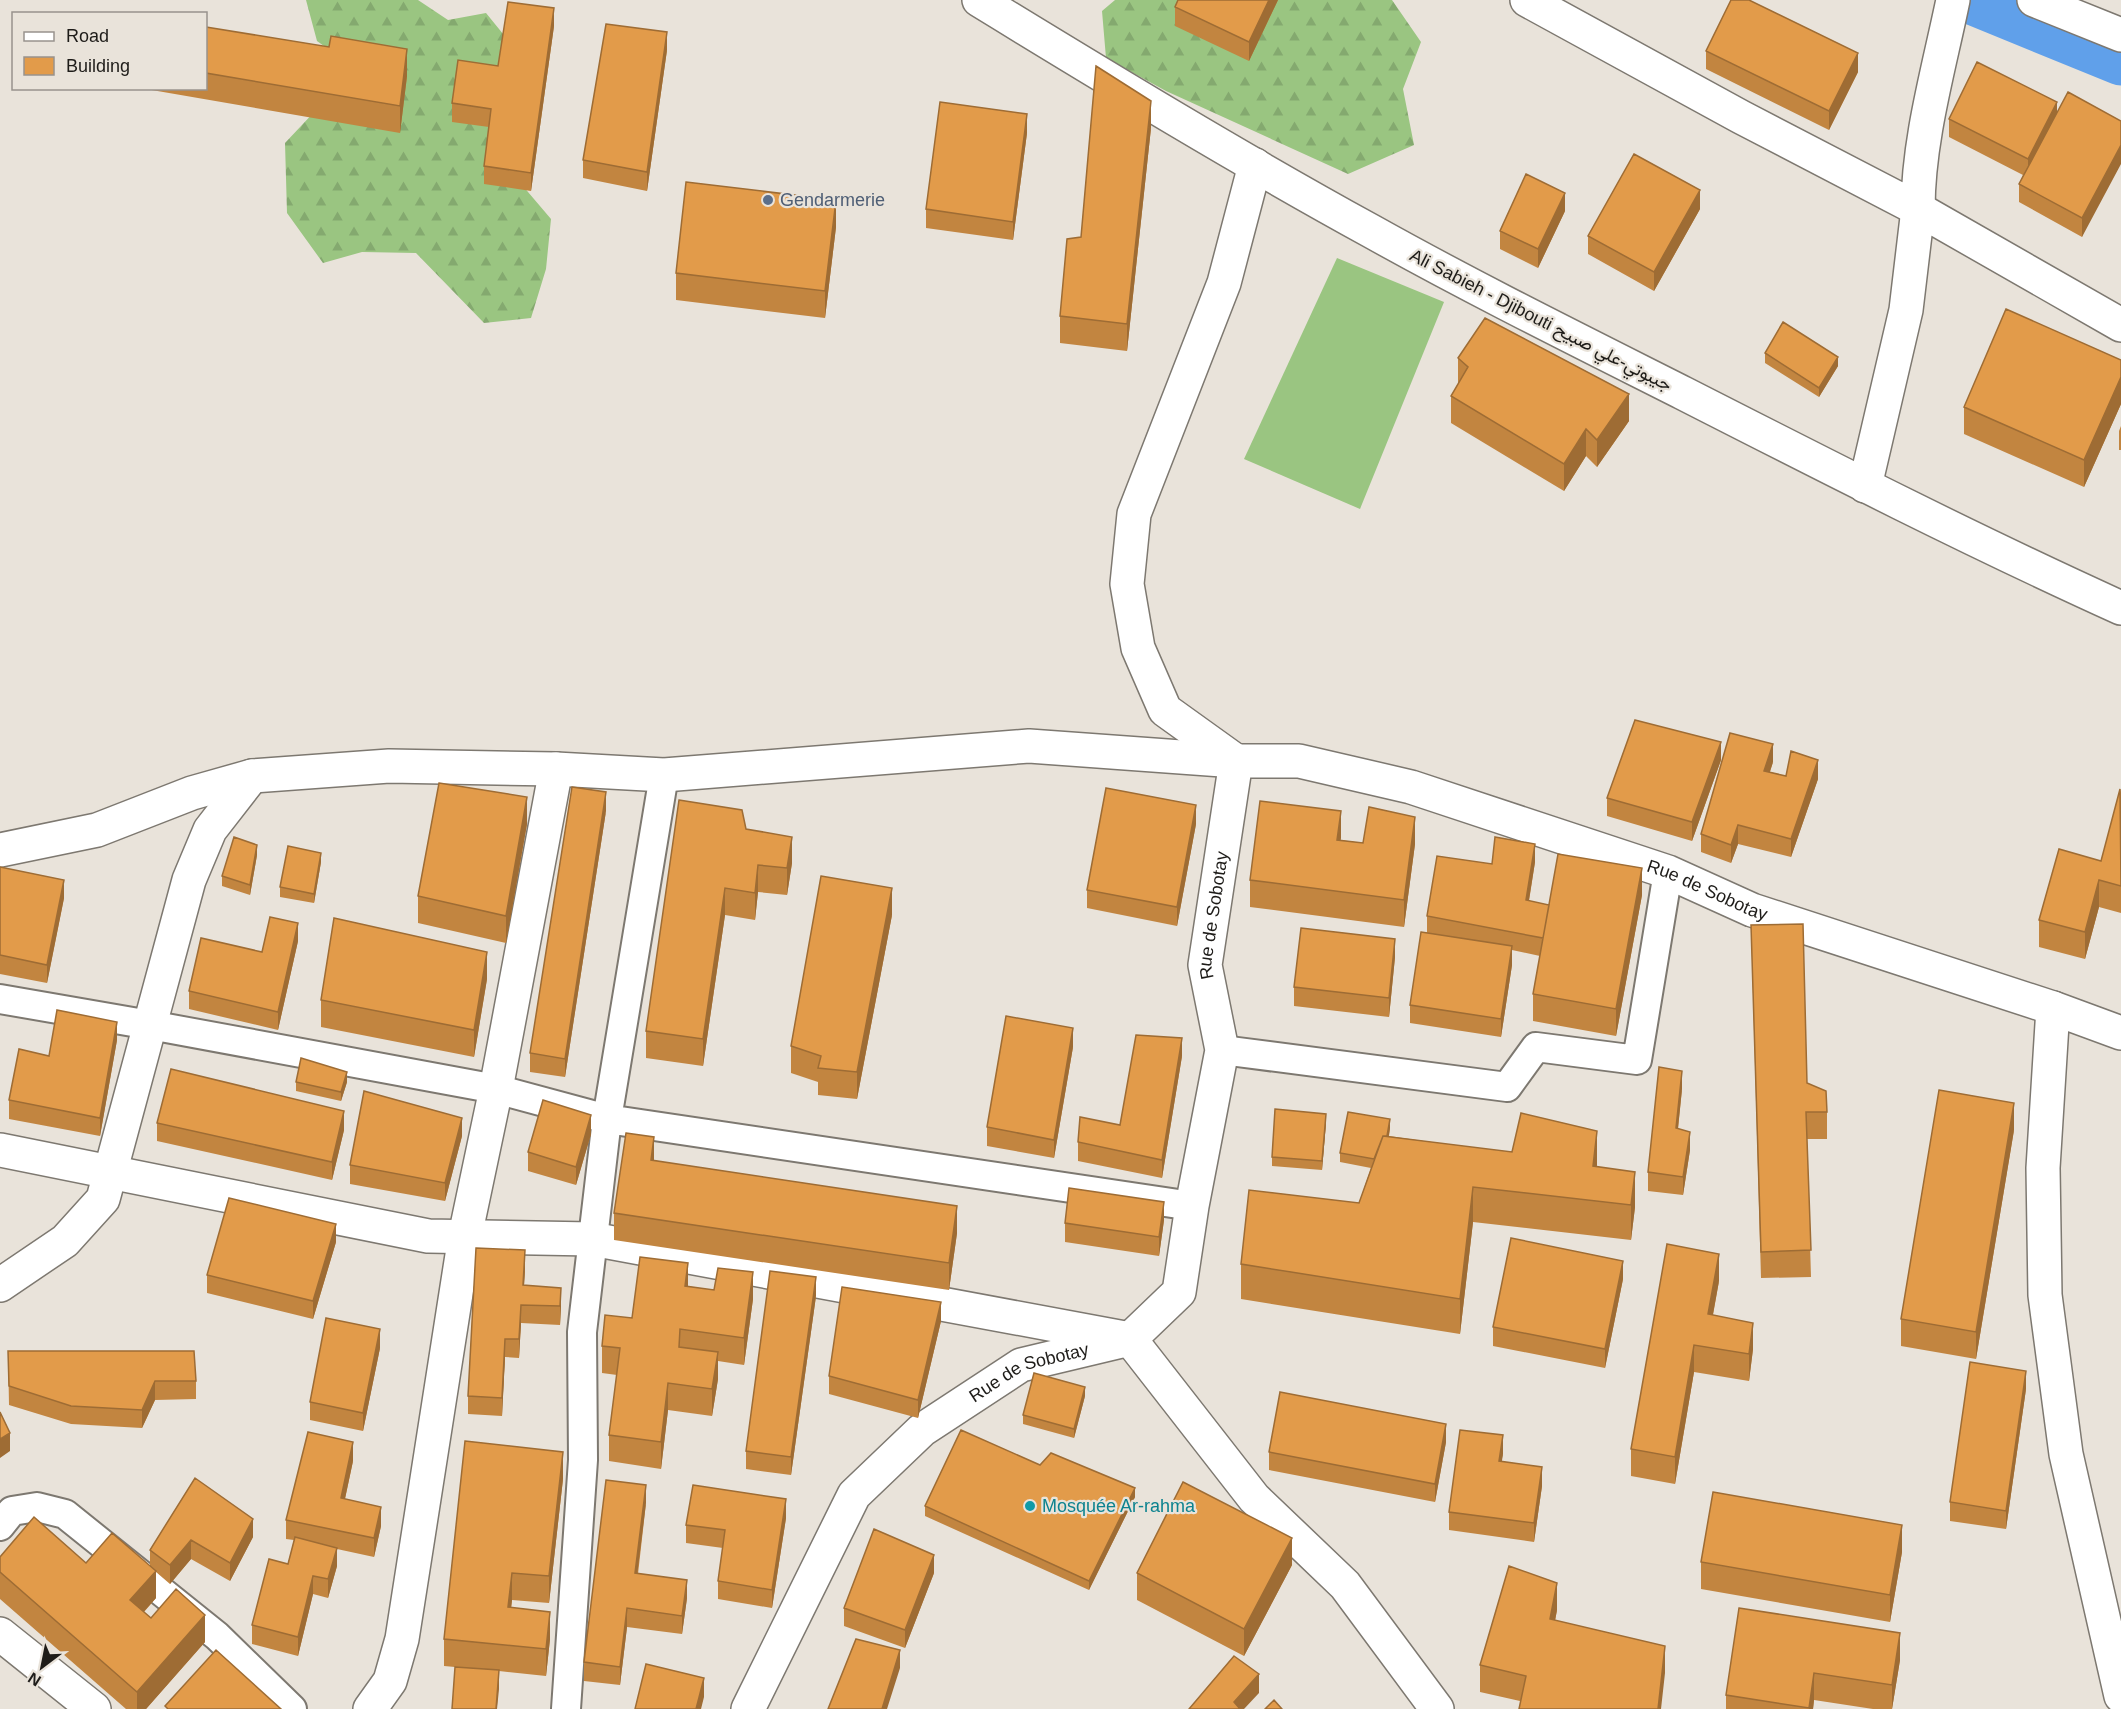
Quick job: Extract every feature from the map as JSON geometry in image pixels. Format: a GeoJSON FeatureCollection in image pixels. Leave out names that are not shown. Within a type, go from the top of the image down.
{"type":"FeatureCollection","features":[{"type":"Feature","properties":{"kind":"street","name":"Ali Sabieh - Djibouti جيبوتي-علي صبيح"},"geometry":{"type":"LineString","coordinates":[[979,0],[1255,165],[1370,231],[1484,292],[1865,486],[2121,608]]}},
{"type":"Feature","properties":{"kind":"street"},"geometry":{"type":"LineString","coordinates":[[1527,0],[1741,117],[1918,209],[2121,325]]}},
{"type":"Feature","properties":{"kind":"street"},"geometry":{"type":"LineString","coordinates":[[1865,486],[1906,310],[1918,209],[1918,181],[1932,98],[1953,0]]}},
{"type":"Feature","properties":{"kind":"street"},"geometry":{"type":"LineString","coordinates":[[2034,0],[2121,35]]}},
{"type":"Feature","properties":{"kind":"street"},"geometry":{"type":"LineString","coordinates":[[1236,761],[1165,710],[1138,648],[1127,584],[1134,514],[1224,283],[1255,165]]}},
{"type":"Feature","properties":{"kind":"street"},"geometry":{"type":"LineString","coordinates":[[0,850],[97,830],[192,793],[252,776],[389,766],[556,769],[664,775],[1029,746],[1236,761]]}},
{"type":"Feature","properties":{"kind":"street","name":"Rue de Sobotay"},"geometry":{"type":"LineString","coordinates":[[748,1709],[854,1495],[922,1430],[1021,1365],[1130,1340],[1179,1292],[1192,1206],[1222,1050],[1205,965],[1236,761],[1299,762],[1411,787],[1668,872],[1752,910],[2053,1008],[2121,1033]]}},
{"type":"Feature","properties":{"kind":"street"},"geometry":{"type":"LineString","coordinates":[[373,1708],[390,1681],[402,1639],[465,1236],[496,1089],[556,769]]}},
{"type":"Feature","properties":{"kind":"street"},"geometry":{"type":"LineString","coordinates":[[0,1285],[65,1241],[103,1200],[189,880],[210,830],[252,776]]}},
{"type":"Feature","properties":{"kind":"street"},"geometry":{"type":"LineString","coordinates":[[2053,1008],[2043,1168],[2045,1295],[2066,1454],[2121,1696]]}},
{"type":"Feature","properties":{"kind":"street"},"geometry":{"type":"LineString","coordinates":[[0,1150],[428,1236],[592,1239],[1130,1340],[1254,1498],[1345,1585],[1437,1709]]}},
{"type":"Feature","properties":{"kind":"street"},"geometry":{"type":"LineString","coordinates":[[0,1634],[94,1709]]}},
{"type":"Feature","properties":{"kind":"lane"},"geometry":{"type":"LineString","coordinates":[[566,1709],[583,1460],[582,1332],[607,1119],[664,775]]}},
{"type":"Feature","properties":{"kind":"lane"},"geometry":{"type":"LineString","coordinates":[[1222,1050],[1507,1087],[1536,1047],[1637,1060],[1668,872]]}},
{"type":"Feature","properties":{"kind":"lane"},"geometry":{"type":"LineString","coordinates":[[0,999],[496,1089],[607,1119],[1192,1206]]}},
{"type":"Feature","properties":{"kind":"lane"},"geometry":{"type":"LineString","coordinates":[[0,1526],[12,1511],[37,1507],[65,1514],[217,1636],[292,1709]]}},
{"type":"Feature","properties":{"kind":"green space"},"geometry":{"type":"Polygon","coordinates":[[[306,0],[418,0],[448,20],[486,13],[512,45],[500,159],[551,219],[546,269],[531,318],[484,323],[416,253],[362,252],[323,263],[287,213],[285,143],[317,109],[390,94],[317,41],[306,0]]]}},
{"type":"Feature","properties":{"kind":"green space"},"geometry":{"type":"Polygon","coordinates":[[[1115,0],[1392,0],[1421,42],[1403,89],[1414,145],[1348,174],[1166,91],[1106,58],[1102,11],[1115,0]]]}},
{"type":"Feature","properties":{"kind":"green space"},"geometry":{"type":"Polygon","coordinates":[[[1337,258],[1444,302],[1360,509],[1244,459],[1337,258]]]}},
{"type":"Feature","properties":{"kind":"building"},"geometry":{"type":"Polygon","coordinates":[[[1178,0],[1269,0],[1249,42],[1175,7],[1178,0]]]}},
{"type":"Feature","properties":{"kind":"building"},"geometry":{"type":"Polygon","coordinates":[[[1731,0],[1749,0],[1858,53],[1829,111],[1706,51],[1731,0]]]}},
{"type":"Feature","properties":{"kind":"building"},"geometry":{"type":"Polygon","coordinates":[[[508,2],[554,8],[531,173],[484,166],[491,109],[452,103],[458,60],[498,66],[508,2]]]}},
{"type":"Feature","properties":{"kind":"building"},"geometry":{"type":"Polygon","coordinates":[[[606,24],[667,32],[647,172],[583,160],[606,24]]]}},
{"type":"Feature","properties":{"kind":"building"},"geometry":{"type":"Polygon","coordinates":[[[207,27],[329,47],[331,36],[407,49],[400,106],[207,73],[207,27]]]}},
{"type":"Feature","properties":{"kind":"building"},"geometry":{"type":"Polygon","coordinates":[[[1977,62],[2057,102],[2028,159],[1949,119],[1977,62]]]}},
{"type":"Feature","properties":{"kind":"building"},"geometry":{"type":"Polygon","coordinates":[[[1096,66],[1151,101],[1127,324],[1060,316],[1067,239],[1081,237],[1096,66]]]}},
{"type":"Feature","properties":{"kind":"building"},"geometry":{"type":"Polygon","coordinates":[[[2068,92],[2121,121],[2121,145],[2082,218],[2019,184],[2068,92]]]}},
{"type":"Feature","properties":{"kind":"building"},"geometry":{"type":"Polygon","coordinates":[[[940,102],[1027,114],[1013,222],[926,209],[940,102]]]}},
{"type":"Feature","properties":{"kind":"building"},"geometry":{"type":"Polygon","coordinates":[[[1634,154],[1700,190],[1654,272],[1588,236],[1634,154]]]}},
{"type":"Feature","properties":{"kind":"building"},"geometry":{"type":"Polygon","coordinates":[[[1526,174],[1565,193],[1538,249],[1500,231],[1526,174]]]}},
{"type":"Feature","properties":{"kind":"building"},"geometry":{"type":"Polygon","coordinates":[[[686,182],[836,200],[825,291],[676,273],[686,182]]]}},
{"type":"Feature","properties":{"kind":"building"},"geometry":{"type":"Polygon","coordinates":[[[2006,309],[2121,360],[2121,377],[2084,460],[1964,407],[2006,309]]]}},
{"type":"Feature","properties":{"kind":"building"},"geometry":{"type":"Polygon","coordinates":[[[1485,318],[1629,394],[1597,440],[1586,429],[1564,464],[1451,396],[1468,367],[1458,358],[1485,318]]]}},
{"type":"Feature","properties":{"kind":"building"},"geometry":{"type":"Polygon","coordinates":[[[1783,322],[1838,357],[1819,388],[1765,353],[1783,322]]]}},
{"type":"Feature","properties":{"kind":"building"},"geometry":{"type":"Polygon","coordinates":[[[1635,720],[1721,742],[1692,822],[1607,798],[1635,720]]]}},
{"type":"Feature","properties":{"kind":"building"},"geometry":{"type":"Polygon","coordinates":[[[1730,733],[1773,744],[1764,771],[1786,776],[1791,751],[1818,760],[1791,839],[1738,825],[1731,845],[1701,834],[1730,733]]]}},
{"type":"Feature","properties":{"kind":"building"},"geometry":{"type":"Polygon","coordinates":[[[439,783],[527,797],[506,916],[418,896],[439,783]]]}},
{"type":"Feature","properties":{"kind":"building"},"geometry":{"type":"Polygon","coordinates":[[[572,787],[606,792],[565,1059],[530,1053],[572,787]]]}},
{"type":"Feature","properties":{"kind":"building"},"geometry":{"type":"Polygon","coordinates":[[[1106,788],[1196,805],[1177,907],[1087,890],[1106,788]]]}},
{"type":"Feature","properties":{"kind":"building"},"geometry":{"type":"Polygon","coordinates":[[[2120,789],[2121,886],[2099,880],[2085,932],[2039,920],[2059,849],[2101,861],[2120,789]]]}},
{"type":"Feature","properties":{"kind":"building"},"geometry":{"type":"Polygon","coordinates":[[[679,800],[742,810],[746,829],[792,837],[787,868],[758,865],[755,893],[725,888],[703,1039],[646,1031],[679,800]]]}},
{"type":"Feature","properties":{"kind":"building"},"geometry":{"type":"Polygon","coordinates":[[[1260,801],[1341,811],[1337,840],[1363,843],[1369,807],[1415,817],[1404,900],[1250,880],[1260,801]]]}},
{"type":"Feature","properties":{"kind":"building"},"geometry":{"type":"Polygon","coordinates":[[[234,837],[257,845],[250,885],[222,876],[234,837]]]}},
{"type":"Feature","properties":{"kind":"building"},"geometry":{"type":"Polygon","coordinates":[[[1495,837],[1535,844],[1526,900],[1549,905],[1543,938],[1427,916],[1437,856],[1492,864],[1495,837]]]}},
{"type":"Feature","properties":{"kind":"building"},"geometry":{"type":"Polygon","coordinates":[[[288,846],[321,853],[314,894],[280,887],[288,846]]]}},
{"type":"Feature","properties":{"kind":"building"},"geometry":{"type":"Polygon","coordinates":[[[1558,854],[1642,868],[1616,1009],[1533,994],[1558,854]]]}},
{"type":"Feature","properties":{"kind":"building"},"geometry":{"type":"Polygon","coordinates":[[[0,867],[64,880],[47,965],[0,955],[0,867]]]}},
{"type":"Feature","properties":{"kind":"building"},"geometry":{"type":"Polygon","coordinates":[[[821,876],[892,888],[857,1072],[818,1068],[821,1056],[791,1046],[821,876]]]}},
{"type":"Feature","properties":{"kind":"building"},"geometry":{"type":"Polygon","coordinates":[[[270,917],[298,923],[278,1012],[189,991],[201,938],[262,952],[270,917]]]}},
{"type":"Feature","properties":{"kind":"building"},"geometry":{"type":"Polygon","coordinates":[[[334,918],[487,952],[474,1030],[321,1000],[334,918]]]}},
{"type":"Feature","properties":{"kind":"building"},"geometry":{"type":"Polygon","coordinates":[[[1803,924],[1807,1083],[1826,1091],[1827,1112],[1806,1112],[1811,1250],[1761,1252],[1751,925],[1803,924]]]}},
{"type":"Feature","properties":{"kind":"building"},"geometry":{"type":"Polygon","coordinates":[[[1301,928],[1395,939],[1389,998],[1294,987],[1301,928]]]}},
{"type":"Feature","properties":{"kind":"building"},"geometry":{"type":"Polygon","coordinates":[[[1421,932],[1512,946],[1501,1019],[1410,1005],[1421,932]]]}},
{"type":"Feature","properties":{"kind":"building"},"geometry":{"type":"Polygon","coordinates":[[[57,1010],[117,1022],[100,1118],[9,1100],[19,1049],[49,1056],[57,1010]]]}},
{"type":"Feature","properties":{"kind":"building"},"geometry":{"type":"Polygon","coordinates":[[[1006,1016],[1073,1028],[1054,1140],[987,1127],[1006,1016]]]}},
{"type":"Feature","properties":{"kind":"building"},"geometry":{"type":"Polygon","coordinates":[[[1136,1035],[1182,1038],[1162,1160],[1078,1142],[1080,1117],[1120,1125],[1136,1035]]]}},
{"type":"Feature","properties":{"kind":"building"},"geometry":{"type":"Polygon","coordinates":[[[301,1058],[347,1072],[341,1092],[296,1082],[301,1058]]]}},
{"type":"Feature","properties":{"kind":"building"},"geometry":{"type":"Polygon","coordinates":[[[1659,1067],[1682,1071],[1676,1128],[1690,1132],[1683,1177],[1648,1172],[1659,1067]]]}},
{"type":"Feature","properties":{"kind":"building"},"geometry":{"type":"Polygon","coordinates":[[[171,1069],[344,1111],[332,1162],[157,1123],[171,1069]]]}},
{"type":"Feature","properties":{"kind":"building"},"geometry":{"type":"Polygon","coordinates":[[[1939,1090],[2014,1103],[1976,1332],[1901,1319],[1939,1090]]]}},
{"type":"Feature","properties":{"kind":"building"},"geometry":{"type":"Polygon","coordinates":[[[364,1091],[462,1118],[445,1183],[350,1165],[364,1091]]]}},
{"type":"Feature","properties":{"kind":"building"},"geometry":{"type":"Polygon","coordinates":[[[543,1100],[591,1115],[576,1167],[528,1152],[543,1100]]]}},
{"type":"Feature","properties":{"kind":"building"},"geometry":{"type":"Polygon","coordinates":[[[1275,1109],[1326,1114],[1322,1161],[1272,1157],[1275,1109]]]}},
{"type":"Feature","properties":{"kind":"building"},"geometry":{"type":"Polygon","coordinates":[[[1348,1112],[1390,1119],[1387,1136],[1383,1136],[1374,1159],[1340,1153],[1348,1112]]]}},
{"type":"Feature","properties":{"kind":"building"},"geometry":{"type":"Polygon","coordinates":[[[1521,1113],[1597,1131],[1593,1166],[1635,1172],[1631,1205],[1473,1187],[1460,1299],[1241,1264],[1249,1190],[1359,1203],[1383,1136],[1512,1152],[1521,1113]]]}},
{"type":"Feature","properties":{"kind":"building"},"geometry":{"type":"Polygon","coordinates":[[[626,1133],[654,1137],[651,1160],[957,1206],[949,1263],[614,1213],[626,1133]]]}},
{"type":"Feature","properties":{"kind":"building"},"geometry":{"type":"Polygon","coordinates":[[[1069,1188],[1164,1202],[1159,1237],[1065,1223],[1069,1188]]]}},
{"type":"Feature","properties":{"kind":"building"},"geometry":{"type":"Polygon","coordinates":[[[229,1198],[336,1224],[313,1301],[207,1275],[229,1198]]]}},
{"type":"Feature","properties":{"kind":"building"},"geometry":{"type":"Polygon","coordinates":[[[1511,1238],[1623,1261],[1605,1349],[1493,1327],[1511,1238]]]}},
{"type":"Feature","properties":{"kind":"building"},"geometry":{"type":"Polygon","coordinates":[[[1667,1244],[1719,1254],[1708,1314],[1753,1323],[1749,1354],[1694,1345],[1675,1457],[1631,1449],[1667,1244]]]}},
{"type":"Feature","properties":{"kind":"building"},"geometry":{"type":"Polygon","coordinates":[[[476,1248],[525,1250],[523,1285],[561,1288],[560,1306],[521,1305],[519,1339],[505,1339],[502,1398],[468,1396],[476,1248]]]}},
{"type":"Feature","properties":{"kind":"building"},"geometry":{"type":"Polygon","coordinates":[[[640,1257],[688,1263],[685,1286],[714,1290],[718,1268],[753,1272],[744,1338],[680,1329],[679,1347],[718,1352],[712,1389],[668,1383],[661,1442],[609,1435],[620,1348],[602,1346],[605,1315],[632,1318],[640,1257]]]}},
{"type":"Feature","properties":{"kind":"building"},"geometry":{"type":"Polygon","coordinates":[[[770,1271],[816,1277],[791,1457],[746,1451],[770,1271]]]}},
{"type":"Feature","properties":{"kind":"building"},"geometry":{"type":"Polygon","coordinates":[[[842,1287],[941,1302],[918,1400],[829,1376],[842,1287]]]}},
{"type":"Feature","properties":{"kind":"building"},"geometry":{"type":"Polygon","coordinates":[[[326,1318],[380,1329],[363,1413],[310,1402],[326,1318]]]}},
{"type":"Feature","properties":{"kind":"building"},"geometry":{"type":"Polygon","coordinates":[[[8,1351],[194,1351],[196,1381],[155,1381],[142,1410],[71,1406],[9,1386],[8,1351]]]}},
{"type":"Feature","properties":{"kind":"building"},"geometry":{"type":"Polygon","coordinates":[[[1970,1362],[2026,1371],[2006,1511],[1950,1502],[1970,1362]]]}},
{"type":"Feature","properties":{"kind":"building"},"geometry":{"type":"Polygon","coordinates":[[[1034,1373],[1085,1387],[1074,1429],[1023,1415],[1034,1373]]]}},
{"type":"Feature","properties":{"kind":"building"},"geometry":{"type":"Polygon","coordinates":[[[1280,1392],[1446,1424],[1435,1484],[1269,1452],[1280,1392]]]}},
{"type":"Feature","properties":{"kind":"building"},"geometry":{"type":"Polygon","coordinates":[[[0,1412],[10,1433],[0,1439],[0,1412]]]}},
{"type":"Feature","properties":{"kind":"building","name":"Mosquée Ar-rahma"},"geometry":{"type":"Polygon","coordinates":[[[961,1430],[1040,1465],[1051,1453],[1135,1488],[1089,1581],[925,1506],[961,1430]]]}},
{"type":"Feature","properties":{"kind":"building"},"geometry":{"type":"Polygon","coordinates":[[[1460,1430],[1503,1435],[1499,1461],[1542,1467],[1534,1523],[1449,1512],[1460,1430]]]}},
{"type":"Feature","properties":{"kind":"building"},"geometry":{"type":"Polygon","coordinates":[[[308,1432],[353,1442],[341,1498],[381,1507],[374,1538],[286,1520],[308,1432]]]}},
{"type":"Feature","properties":{"kind":"building"},"geometry":{"type":"Polygon","coordinates":[[[465,1441],[563,1452],[549,1576],[512,1573],[508,1607],[550,1612],[546,1649],[444,1639],[465,1441]]]}},
{"type":"Feature","properties":{"kind":"building"},"geometry":{"type":"Polygon","coordinates":[[[195,1478],[253,1519],[230,1563],[191,1540],[170,1565],[150,1550],[195,1478]]]}},
{"type":"Feature","properties":{"kind":"building"},"geometry":{"type":"Polygon","coordinates":[[[606,1480],[646,1485],[635,1573],[687,1580],[682,1616],[627,1608],[620,1667],[584,1662],[606,1480]]]}},
{"type":"Feature","properties":{"kind":"building"},"geometry":{"type":"Polygon","coordinates":[[[1183,1482],[1292,1538],[1244,1629],[1137,1573],[1183,1482]]]}},
{"type":"Feature","properties":{"kind":"building"},"geometry":{"type":"Polygon","coordinates":[[[693,1485],[786,1499],[772,1590],[718,1581],[725,1530],[686,1525],[693,1485]]]}},
{"type":"Feature","properties":{"kind":"building"},"geometry":{"type":"Polygon","coordinates":[[[1713,1492],[1902,1525],[1890,1595],[1701,1562],[1713,1492]]]}},
{"type":"Feature","properties":{"kind":"building"},"geometry":{"type":"Polygon","coordinates":[[[34,1517],[86,1563],[112,1533],[156,1571],[130,1600],[151,1618],[176,1589],[205,1615],[137,1692],[0,1572],[0,1557],[34,1517]]]}},
{"type":"Feature","properties":{"kind":"building"},"geometry":{"type":"Polygon","coordinates":[[[874,1529],[934,1555],[905,1630],[844,1608],[874,1529]]]}},
{"type":"Feature","properties":{"kind":"building"},"geometry":{"type":"Polygon","coordinates":[[[295,1537],[337,1548],[328,1579],[313,1576],[298,1637],[252,1625],[269,1559],[288,1564],[295,1537]]]}},
{"type":"Feature","properties":{"kind":"building"},"geometry":{"type":"Polygon","coordinates":[[[1509,1566],[1557,1583],[1550,1619],[1665,1646],[1658,1709],[1519,1709],[1526,1676],[1480,1665],[1509,1566]]]}},
{"type":"Feature","properties":{"kind":"building"},"geometry":{"type":"Polygon","coordinates":[[[1739,1608],[1900,1633],[1892,1685],[1814,1673],[1809,1708],[1726,1695],[1739,1608]]]}},
{"type":"Feature","properties":{"kind":"building"},"geometry":{"type":"Polygon","coordinates":[[[856,1639],[900,1650],[882,1709],[828,1709],[856,1639]]]}},
{"type":"Feature","properties":{"kind":"building"},"geometry":{"type":"Polygon","coordinates":[[[216,1650],[281,1709],[168,1709],[165,1706],[216,1650]]]}},
{"type":"Feature","properties":{"kind":"building"},"geometry":{"type":"Polygon","coordinates":[[[1234,1656],[1259,1674],[1234,1702],[1240,1709],[1189,1709],[1234,1656]]]}},
{"type":"Feature","properties":{"kind":"building"},"geometry":{"type":"Polygon","coordinates":[[[646,1664],[704,1678],[696,1709],[635,1709],[646,1664]]]}},
{"type":"Feature","properties":{"kind":"building"},"geometry":{"type":"Polygon","coordinates":[[[455,1667],[499,1670],[496,1709],[452,1709],[455,1667]]]}},
{"type":"Feature","properties":{"kind":"building"},"geometry":{"type":"Polygon","coordinates":[[[1274,1700],[1282,1709],[1265,1709],[1274,1700]]]}},
{"type":"Feature","properties":{"kind":"waterway"},"geometry":{"type":"LineString","coordinates":[[1974,0],[2121,60]]}},
{"type":"Feature","properties":{"kind":"place","name":"Gendarmerie"},"geometry":{"type":"Point","coordinates":[768,200]}},
{"type":"Feature","properties":{"kind":"place","name":"Mosquée Ar-rahma"},"geometry":{"type":"Point","coordinates":[1030,1506]}}]}
